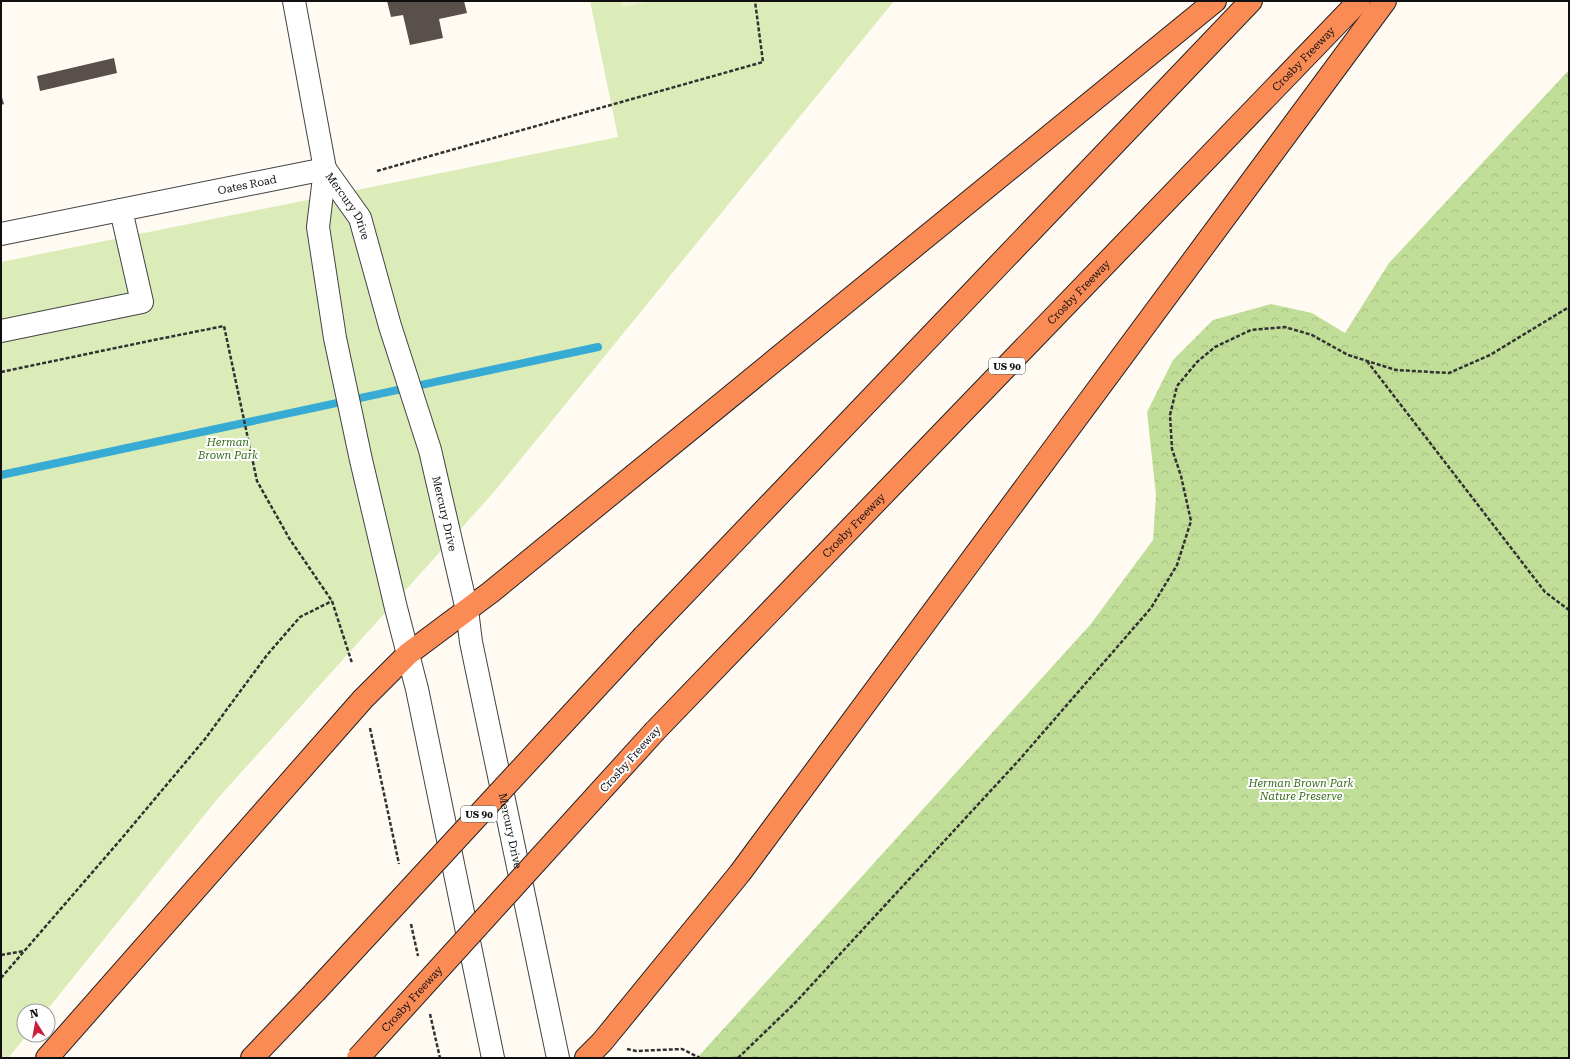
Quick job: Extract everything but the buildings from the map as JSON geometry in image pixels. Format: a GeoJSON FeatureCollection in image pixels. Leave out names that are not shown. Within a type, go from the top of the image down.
{"type":"FeatureCollection","features":[{"type":"Feature","properties":{"kind":"highway"},"geometry":{"type":"LineString","coordinates":[[47,1058],[363,699],[408,654],[491,592],[1215,1]]}},
{"type":"Feature","properties":{"kind":"highway","name":"US 90"},"geometry":{"type":"LineString","coordinates":[[252,1058],[315,992],[644,636],[1251,1]]}},
{"type":"Feature","properties":{"kind":"highway","name":"Crosby Freeway"},"geometry":{"type":"LineString","coordinates":[[358,1058],[655,731],[1359,1]]}},
{"type":"Feature","properties":{"kind":"highway"},"geometry":{"type":"LineString","coordinates":[[586,1058],[602,1042],[740,873],[1385,1]]}},
{"type":"Feature","properties":{"kind":"street"},"geometry":{"type":"LineString","coordinates":[[294,1],[325,169]]}},
{"type":"Feature","properties":{"kind":"street","name":"Oates Road"},"geometry":{"type":"LineString","coordinates":[[1,234],[325,169]]}},
{"type":"Feature","properties":{"kind":"street","name":"Mercury Drive"},"geometry":{"type":"LineString","coordinates":[[325,169],[360,218],[390,326],[430,450],[467,610],[471,642],[558,1058]]}},
{"type":"Feature","properties":{"kind":"street","name":"Mercury Drive"},"geometry":{"type":"LineString","coordinates":[[325,169],[318,228],[335,338],[361,460],[417,690],[493,1058]]}},
{"type":"Feature","properties":{"kind":"street"},"geometry":{"type":"LineString","coordinates":[[1,330],[142,302],[122,210]]}},
{"type":"Feature","properties":{"kind":"path"},"geometry":{"type":"LineString","coordinates":[[377,171],[763,62],[755,1]]}},
{"type":"Feature","properties":{"kind":"path"},"geometry":{"type":"LineString","coordinates":[[738,1058],[794,1004],[1014,765],[1151,608],[1177,565],[1191,521],[1181,476],[1172,448],[1170,415],[1177,386],[1197,362],[1215,347],[1251,330],[1285,327],[1312,335],[1348,355],[1396,370],[1449,373],[1490,355],[1569,307]]}},
{"type":"Feature","properties":{"kind":"path"},"geometry":{"type":"LineString","coordinates":[[1,372],[224,326],[257,482],[289,538],[332,601],[352,663]]}},
{"type":"Feature","properties":{"kind":"path"},"geometry":{"type":"LineString","coordinates":[[1367,361],[1545,592],[1569,610]]}},
{"type":"Feature","properties":{"kind":"path"},"geometry":{"type":"LineString","coordinates":[[1,978],[205,740],[267,654],[300,617],[332,601]]}},
{"type":"Feature","properties":{"kind":"path"},"geometry":{"type":"LineString","coordinates":[[1,955],[24,951]]}},
{"type":"Feature","properties":{"kind":"path"},"geometry":{"type":"LineString","coordinates":[[602,1042],[636,1051],[682,1049],[700,1058]]}},
{"type":"Feature","properties":{"kind":"green space","name":"Herman Brown Park"},"geometry":{"type":"Polygon","coordinates":[[[590,1],[894,1],[494,492],[219,797],[52,1003],[16,1003],[16,1043],[20,1043],[8,1058],[1,1058],[1,262],[618,137],[590,1]]]}},
{"type":"Feature","properties":{"kind":"green space"},"geometry":{"type":"Polygon","coordinates":[[[620,1],[653,1],[622,7],[620,1]]]}},
{"type":"Feature","properties":{"kind":"green space","name":"Herman Brown Park Nature Preserve"},"geometry":{"type":"Polygon","coordinates":[[[1569,70],[1569,1058],[697,1058],[1090,625],[1153,540],[1156,495],[1147,412],[1173,360],[1213,320],[1271,304],[1312,313],[1345,333],[1389,263],[1569,70]]]}},
{"type":"Feature","properties":{"kind":"waterway"},"geometry":{"type":"LineString","coordinates":[[1,475],[598,347]]}}]}
